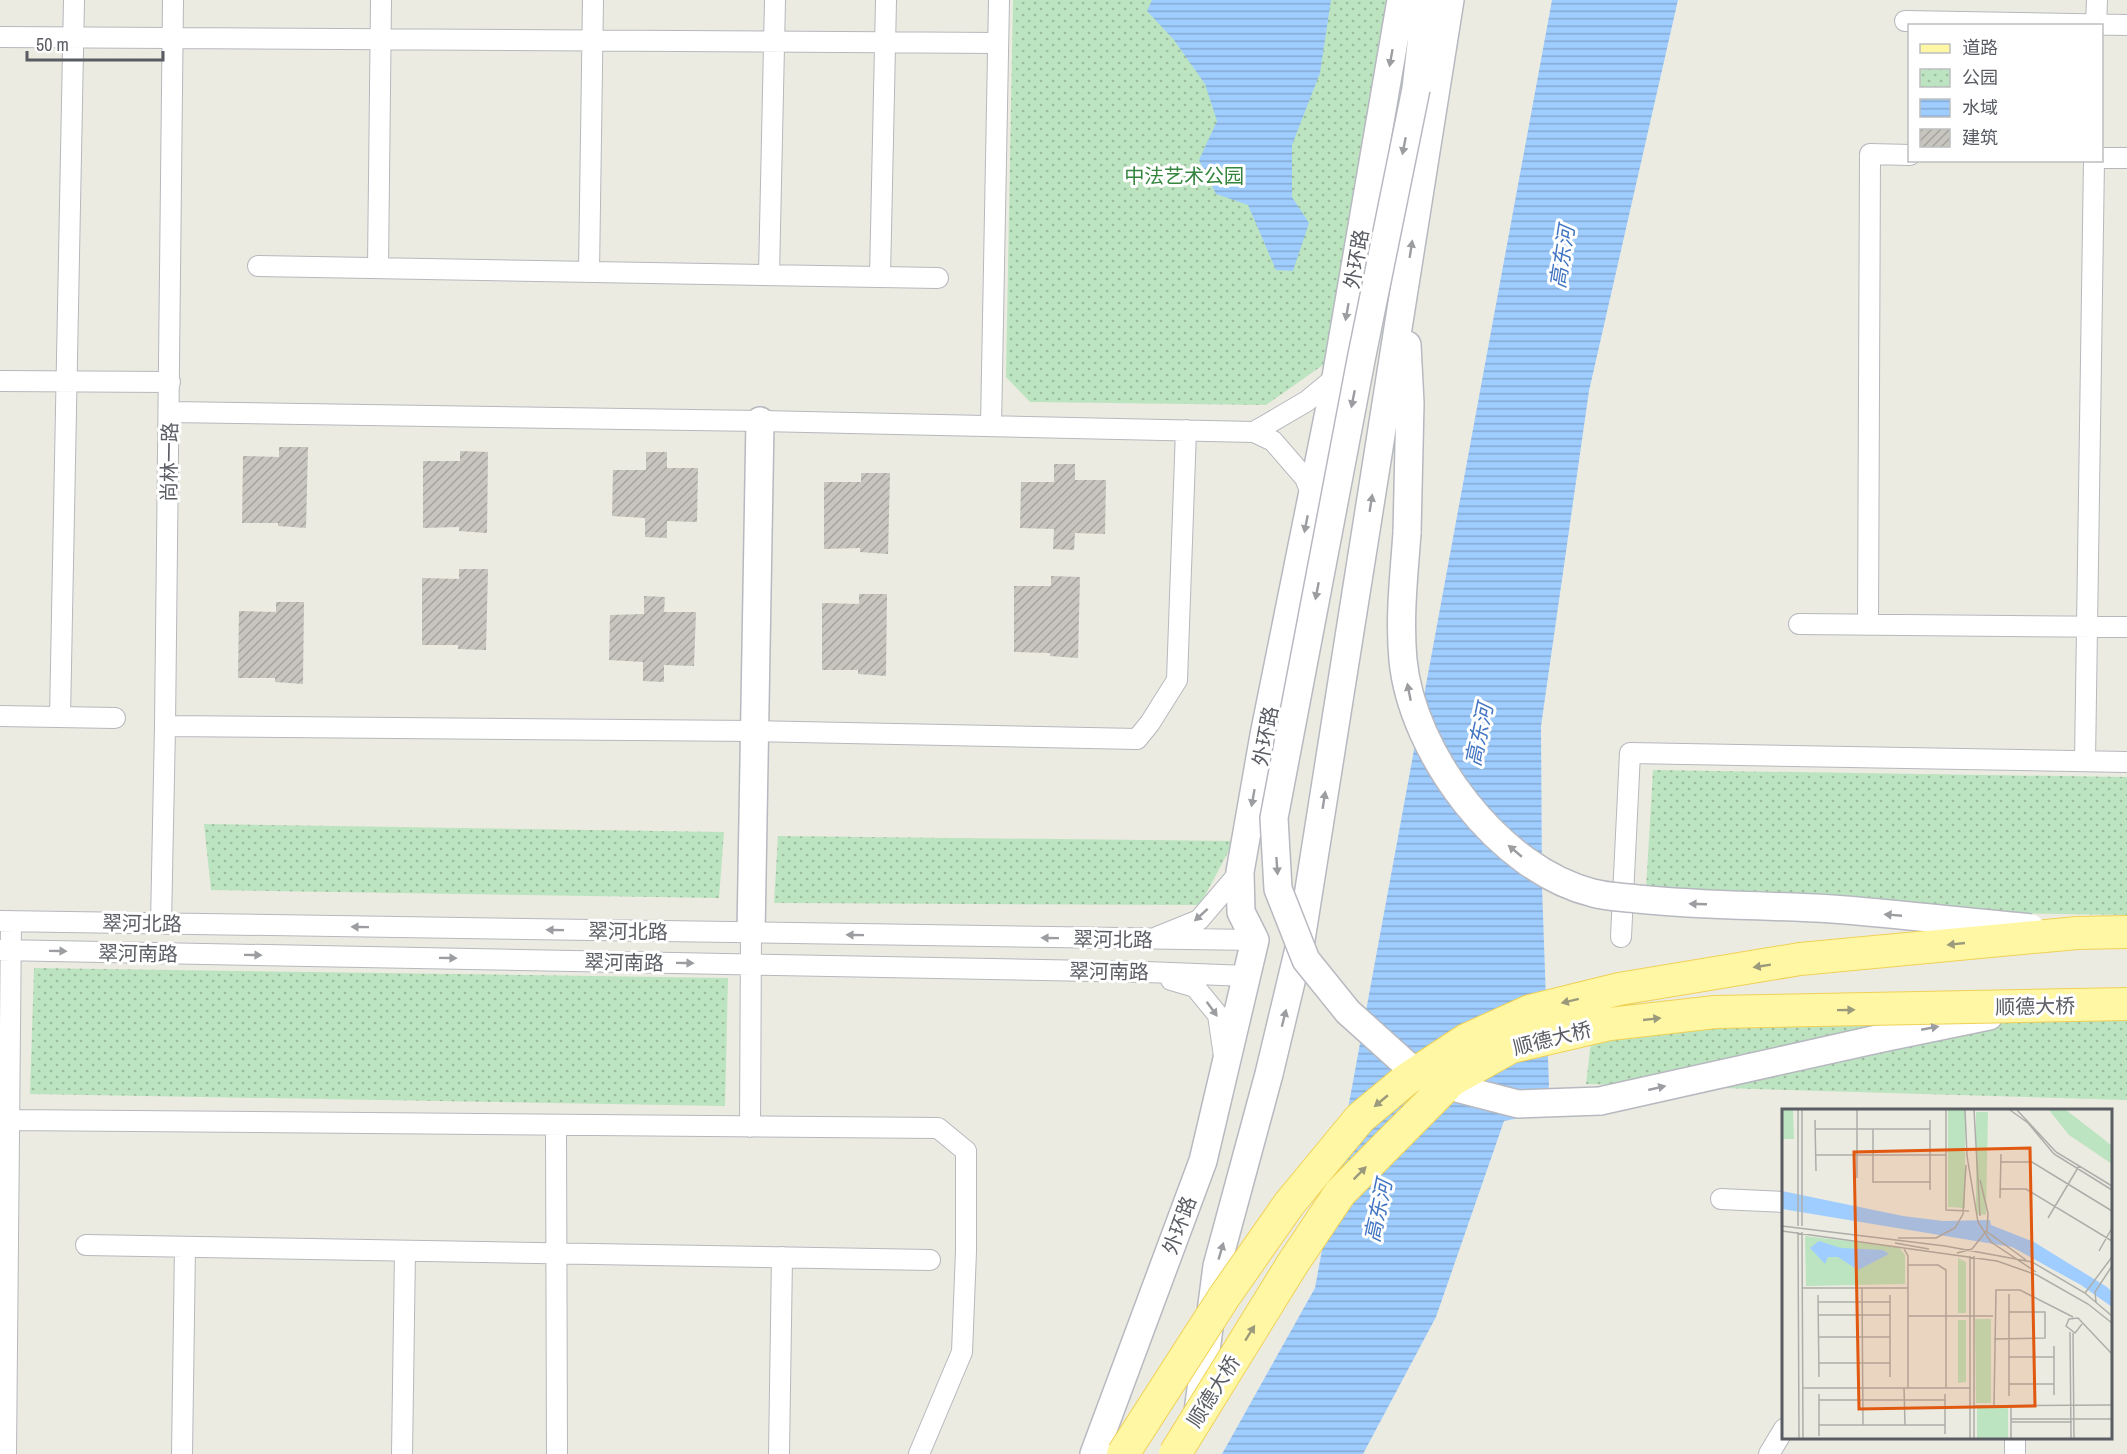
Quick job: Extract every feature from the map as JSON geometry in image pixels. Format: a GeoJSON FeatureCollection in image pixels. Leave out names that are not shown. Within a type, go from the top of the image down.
{"type":"FeatureCollection","features":[{"type":"Feature","properties":{"kind":"main road"},"geometry":{"type":"LineString","coordinates":[[1123,1454],[1224,1297],[1289,1204],[1360,1118],[1407,1079],[1466,1040],[1530,1011],[1619,989],[1800,959],[2077,933],[2127,932]]}},
{"type":"Feature","properties":{"kind":"main road","name":"顺德大桥"},"geometry":{"type":"LineString","coordinates":[[1174,1454],[1286,1273],[1340,1193],[1452,1080],[1511,1047],[1610,1024],[1715,1012],[2127,1004]]}},
{"type":"Feature","properties":{"kind":"street"},"geometry":{"type":"LineString","coordinates":[[60,717],[74,0]]}},
{"type":"Feature","properties":{"kind":"street","name":"尚林一路"},"geometry":{"type":"LineString","coordinates":[[160,924],[170,412],[173,0]]}},
{"type":"Feature","properties":{"kind":"street"},"geometry":{"type":"LineString","coordinates":[[378,268],[381,0]]}},
{"type":"Feature","properties":{"kind":"street"},"geometry":{"type":"LineString","coordinates":[[589,272],[593,0]]}},
{"type":"Feature","properties":{"kind":"street"},"geometry":{"type":"LineString","coordinates":[[769,275],[775,0]]}},
{"type":"Feature","properties":{"kind":"street"},"geometry":{"type":"LineString","coordinates":[[880,277],[886,0]]}},
{"type":"Feature","properties":{"kind":"street"},"geometry":{"type":"LineString","coordinates":[[991,426],[999,0]]}},
{"type":"Feature","properties":{"kind":"street","name":"外环路"},"geometry":{"type":"LineString","coordinates":[[1094,1454],[1203,1161],[1255,940],[1241,912],[1240,872],[1264,735],[1336,377],[1401,0]]}},
{"type":"Feature","properties":{"kind":"street"},"geometry":{"type":"LineString","coordinates":[[1426,0],[1416,89],[1361,360],[1274,818],[1278,889],[1306,960],[1348,1012],[1407,1065],[1460,1089],[1518,1104],[1600,1101],[1882,1038],[2040,1006]]}},
{"type":"Feature","properties":{"kind":"street"},"geometry":{"type":"LineString","coordinates":[[1191,1454],[1203,1383],[1217,1266],[1269,1074],[1301,940],[1450,0]]}},
{"type":"Feature","properties":{"kind":"street"},"geometry":{"type":"LineString","coordinates":[[2096,24],[2097,0]]}},
{"type":"Feature","properties":{"kind":"street"},"geometry":{"type":"LineString","coordinates":[[1905,21],[2048,24]]}},
{"type":"Feature","properties":{"kind":"street"},"geometry":{"type":"LineString","coordinates":[[2103,25],[2127,25]]}},
{"type":"Feature","properties":{"kind":"street"},"geometry":{"type":"LineString","coordinates":[[0,37],[998,43]]}},
{"type":"Feature","properties":{"kind":"street"},"geometry":{"type":"LineString","coordinates":[[1868,625],[1870,154],[1908,155]]}},
{"type":"Feature","properties":{"kind":"street"},"geometry":{"type":"LineString","coordinates":[[2103,158],[2127,158]]}},
{"type":"Feature","properties":{"kind":"street"},"geometry":{"type":"LineString","coordinates":[[2085,761],[2094,162]]}},
{"type":"Feature","properties":{"kind":"street"},"geometry":{"type":"LineString","coordinates":[[258,266],[938,278]]}},
{"type":"Feature","properties":{"kind":"street"},"geometry":{"type":"LineString","coordinates":[[1405,288],[1410,403],[1407,533],[1401,605],[1403,661],[1412,705],[1441,768],[1478,818],[1519,855],[1555,879],[1593,893],[1677,903],[1833,909],[2077,933]]}},
{"type":"Feature","properties":{"kind":"street"},"geometry":{"type":"LineString","coordinates":[[1254,432],[1307,401],[1336,377]]}},
{"type":"Feature","properties":{"kind":"street"},"geometry":{"type":"LineString","coordinates":[[0,381],[170,382]]}},
{"type":"Feature","properties":{"kind":"street"},"geometry":{"type":"LineString","coordinates":[[170,412],[760,421],[1254,432],[1273,441],[1305,478],[1312,495]]}},
{"type":"Feature","properties":{"kind":"street"},"geometry":{"type":"LineString","coordinates":[[750,1127],[760,421]]}},
{"type":"Feature","properties":{"kind":"street"},"geometry":{"type":"LineString","coordinates":[[165,726],[755,731],[1137,739],[1177,680],[1186,430]]}},
{"type":"Feature","properties":{"kind":"street"},"geometry":{"type":"LineString","coordinates":[[1798,624],[2127,627]]}},
{"type":"Feature","properties":{"kind":"street"},"geometry":{"type":"LineString","coordinates":[[0,716],[115,718]]}},
{"type":"Feature","properties":{"kind":"street"},"geometry":{"type":"LineString","coordinates":[[1621,937],[1630,753],[2127,762]]}},
{"type":"Feature","properties":{"kind":"street"},"geometry":{"type":"LineString","coordinates":[[1149,940],[1199,920],[1240,872]]}},
{"type":"Feature","properties":{"kind":"street"},"geometry":{"type":"LineString","coordinates":[[6,921],[10,1120],[4,1258],[6,1454]]}},
{"type":"Feature","properties":{"kind":"street","name":"翠河北路"},"geometry":{"type":"LineString","coordinates":[[6,921],[1255,940]]}},
{"type":"Feature","properties":{"kind":"street"},"geometry":{"type":"LineString","coordinates":[[1255,940],[1301,940]]}},
{"type":"Feature","properties":{"kind":"street","name":"翠河南路"},"geometry":{"type":"LineString","coordinates":[[5,950],[1146,972],[1247,976]]}},
{"type":"Feature","properties":{"kind":"street"},"geometry":{"type":"LineString","coordinates":[[1146,972],[1194,987],[1218,1015],[1226,1066]]}},
{"type":"Feature","properties":{"kind":"street"},"geometry":{"type":"LineString","coordinates":[[1247,976],[1293,978]]}},
{"type":"Feature","properties":{"kind":"street"},"geometry":{"type":"LineString","coordinates":[[10,1120],[938,1128],[966,1151],[966,1251],[962,1352],[919,1454]]}},
{"type":"Feature","properties":{"kind":"street"},"geometry":{"type":"LineString","coordinates":[[556,1126],[557,1454]]}},
{"type":"Feature","properties":{"kind":"street"},"geometry":{"type":"LineString","coordinates":[[1721,1199],[1782,1202]]}},
{"type":"Feature","properties":{"kind":"street"},"geometry":{"type":"LineString","coordinates":[[86,1245],[930,1260]]}},
{"type":"Feature","properties":{"kind":"street"},"geometry":{"type":"LineString","coordinates":[[182,1454],[185,1247]]}},
{"type":"Feature","properties":{"kind":"street"},"geometry":{"type":"LineString","coordinates":[[402,1454],[405,1251]]}},
{"type":"Feature","properties":{"kind":"street"},"geometry":{"type":"LineString","coordinates":[[779,1454],[782,1257]]}},
{"type":"Feature","properties":{"kind":"street"},"geometry":{"type":"LineString","coordinates":[[1769,1454],[1782,1432]]}},
{"type":"Feature","properties":{"kind":"street"},"geometry":{"type":"LineString","coordinates":[[2014,1454],[2015,1439]]}},
{"type":"Feature","properties":{"kind":"green space","name":"中法艺术公园"},"geometry":{"type":"Polygon","coordinates":[[[1013,0],[1389,0],[1330,360],[1266,405],[1030,402],[1006,377],[1013,0]]]}},
{"type":"Feature","properties":{"kind":"green space"},"geometry":{"type":"Polygon","coordinates":[[[1653,770],[2127,777],[2127,915],[1645,907],[1653,770]]]}},
{"type":"Feature","properties":{"kind":"green space"},"geometry":{"type":"Polygon","coordinates":[[[204,824],[724,832],[719,898],[211,890],[204,824]]]}},
{"type":"Feature","properties":{"kind":"green space"},"geometry":{"type":"Polygon","coordinates":[[[778,836],[1234,841],[1200,905],[774,903],[778,836]]]}},
{"type":"Feature","properties":{"kind":"green space"},"geometry":{"type":"Polygon","coordinates":[[[34,968],[728,978],[725,1106],[30,1094],[34,968]]]}},
{"type":"Feature","properties":{"kind":"green space"},"geometry":{"type":"Polygon","coordinates":[[[1596,999],[1715,1012],[2127,1007],[2127,1100],[1586,1084],[1596,999]]]}},
{"type":"Feature","properties":{"kind":"water"},"geometry":{"type":"Polygon","coordinates":[[[1152,0],[1331,0],[1320,73],[1292,145],[1292,197],[1309,223],[1293,271],[1276,270],[1248,205],[1216,194],[1199,160],[1217,121],[1205,84],[1174,40],[1147,11],[1152,0]]]}},
{"type":"Feature","properties":{"kind":"water","name":"高东河"},"geometry":{"type":"Polygon","coordinates":[[[1552,0],[1678,0],[1589,391],[1541,726],[1542,886],[1549,1086],[1540,1114],[1504,1121],[1436,1317],[1363,1454],[1222,1454],[1315,1288],[1552,0]]]}},
{"type":"Feature","properties":{"kind":"building"},"geometry":{"type":"Polygon","coordinates":[[[279,447],[308,447],[306,528],[278,526],[278,523],[242,523],[243,456],[279,457],[279,447]]]}},
{"type":"Feature","properties":{"kind":"building"},"geometry":{"type":"Polygon","coordinates":[[[460,451],[488,452],[487,533],[459,531],[459,527],[423,528],[423,461],[460,461],[460,451]]]}},
{"type":"Feature","properties":{"kind":"building"},"geometry":{"type":"Polygon","coordinates":[[[646,452],[667,452],[667,468],[698,468],[697,522],[667,521],[667,538],[645,537],[645,518],[612,516],[613,470],[646,470],[646,452]]]}},
{"type":"Feature","properties":{"kind":"building"},"geometry":{"type":"Polygon","coordinates":[[[1054,464],[1075,464],[1075,480],[1106,480],[1105,534],[1075,533],[1074,550],[1053,549],[1054,529],[1020,528],[1021,482],[1054,482],[1054,464]]]}},
{"type":"Feature","properties":{"kind":"building"},"geometry":{"type":"Polygon","coordinates":[[[861,473],[890,473],[888,554],[860,552],[860,548],[824,549],[824,482],[861,482],[861,473]]]}},
{"type":"Feature","properties":{"kind":"building"},"geometry":{"type":"Polygon","coordinates":[[[459,569],[488,569],[486,650],[458,649],[458,645],[422,645],[422,578],[459,579],[459,569]]]}},
{"type":"Feature","properties":{"kind":"building"},"geometry":{"type":"Polygon","coordinates":[[[1051,576],[1080,577],[1078,658],[1050,656],[1050,653],[1014,652],[1014,586],[1051,586],[1051,576]]]}},
{"type":"Feature","properties":{"kind":"building"},"geometry":{"type":"Polygon","coordinates":[[[859,594],[887,594],[886,676],[858,674],[858,670],[822,670],[822,603],[859,604],[859,594]]]}},
{"type":"Feature","properties":{"kind":"building"},"geometry":{"type":"Polygon","coordinates":[[[644,596],[665,597],[664,612],[696,612],[694,666],[664,665],[664,682],[643,681],[643,662],[609,660],[610,615],[644,614],[644,596]]]}},
{"type":"Feature","properties":{"kind":"building"},"geometry":{"type":"Polygon","coordinates":[[[276,602],[304,602],[303,684],[275,682],[275,678],[238,678],[239,611],[276,612],[276,602]]]}}]}
